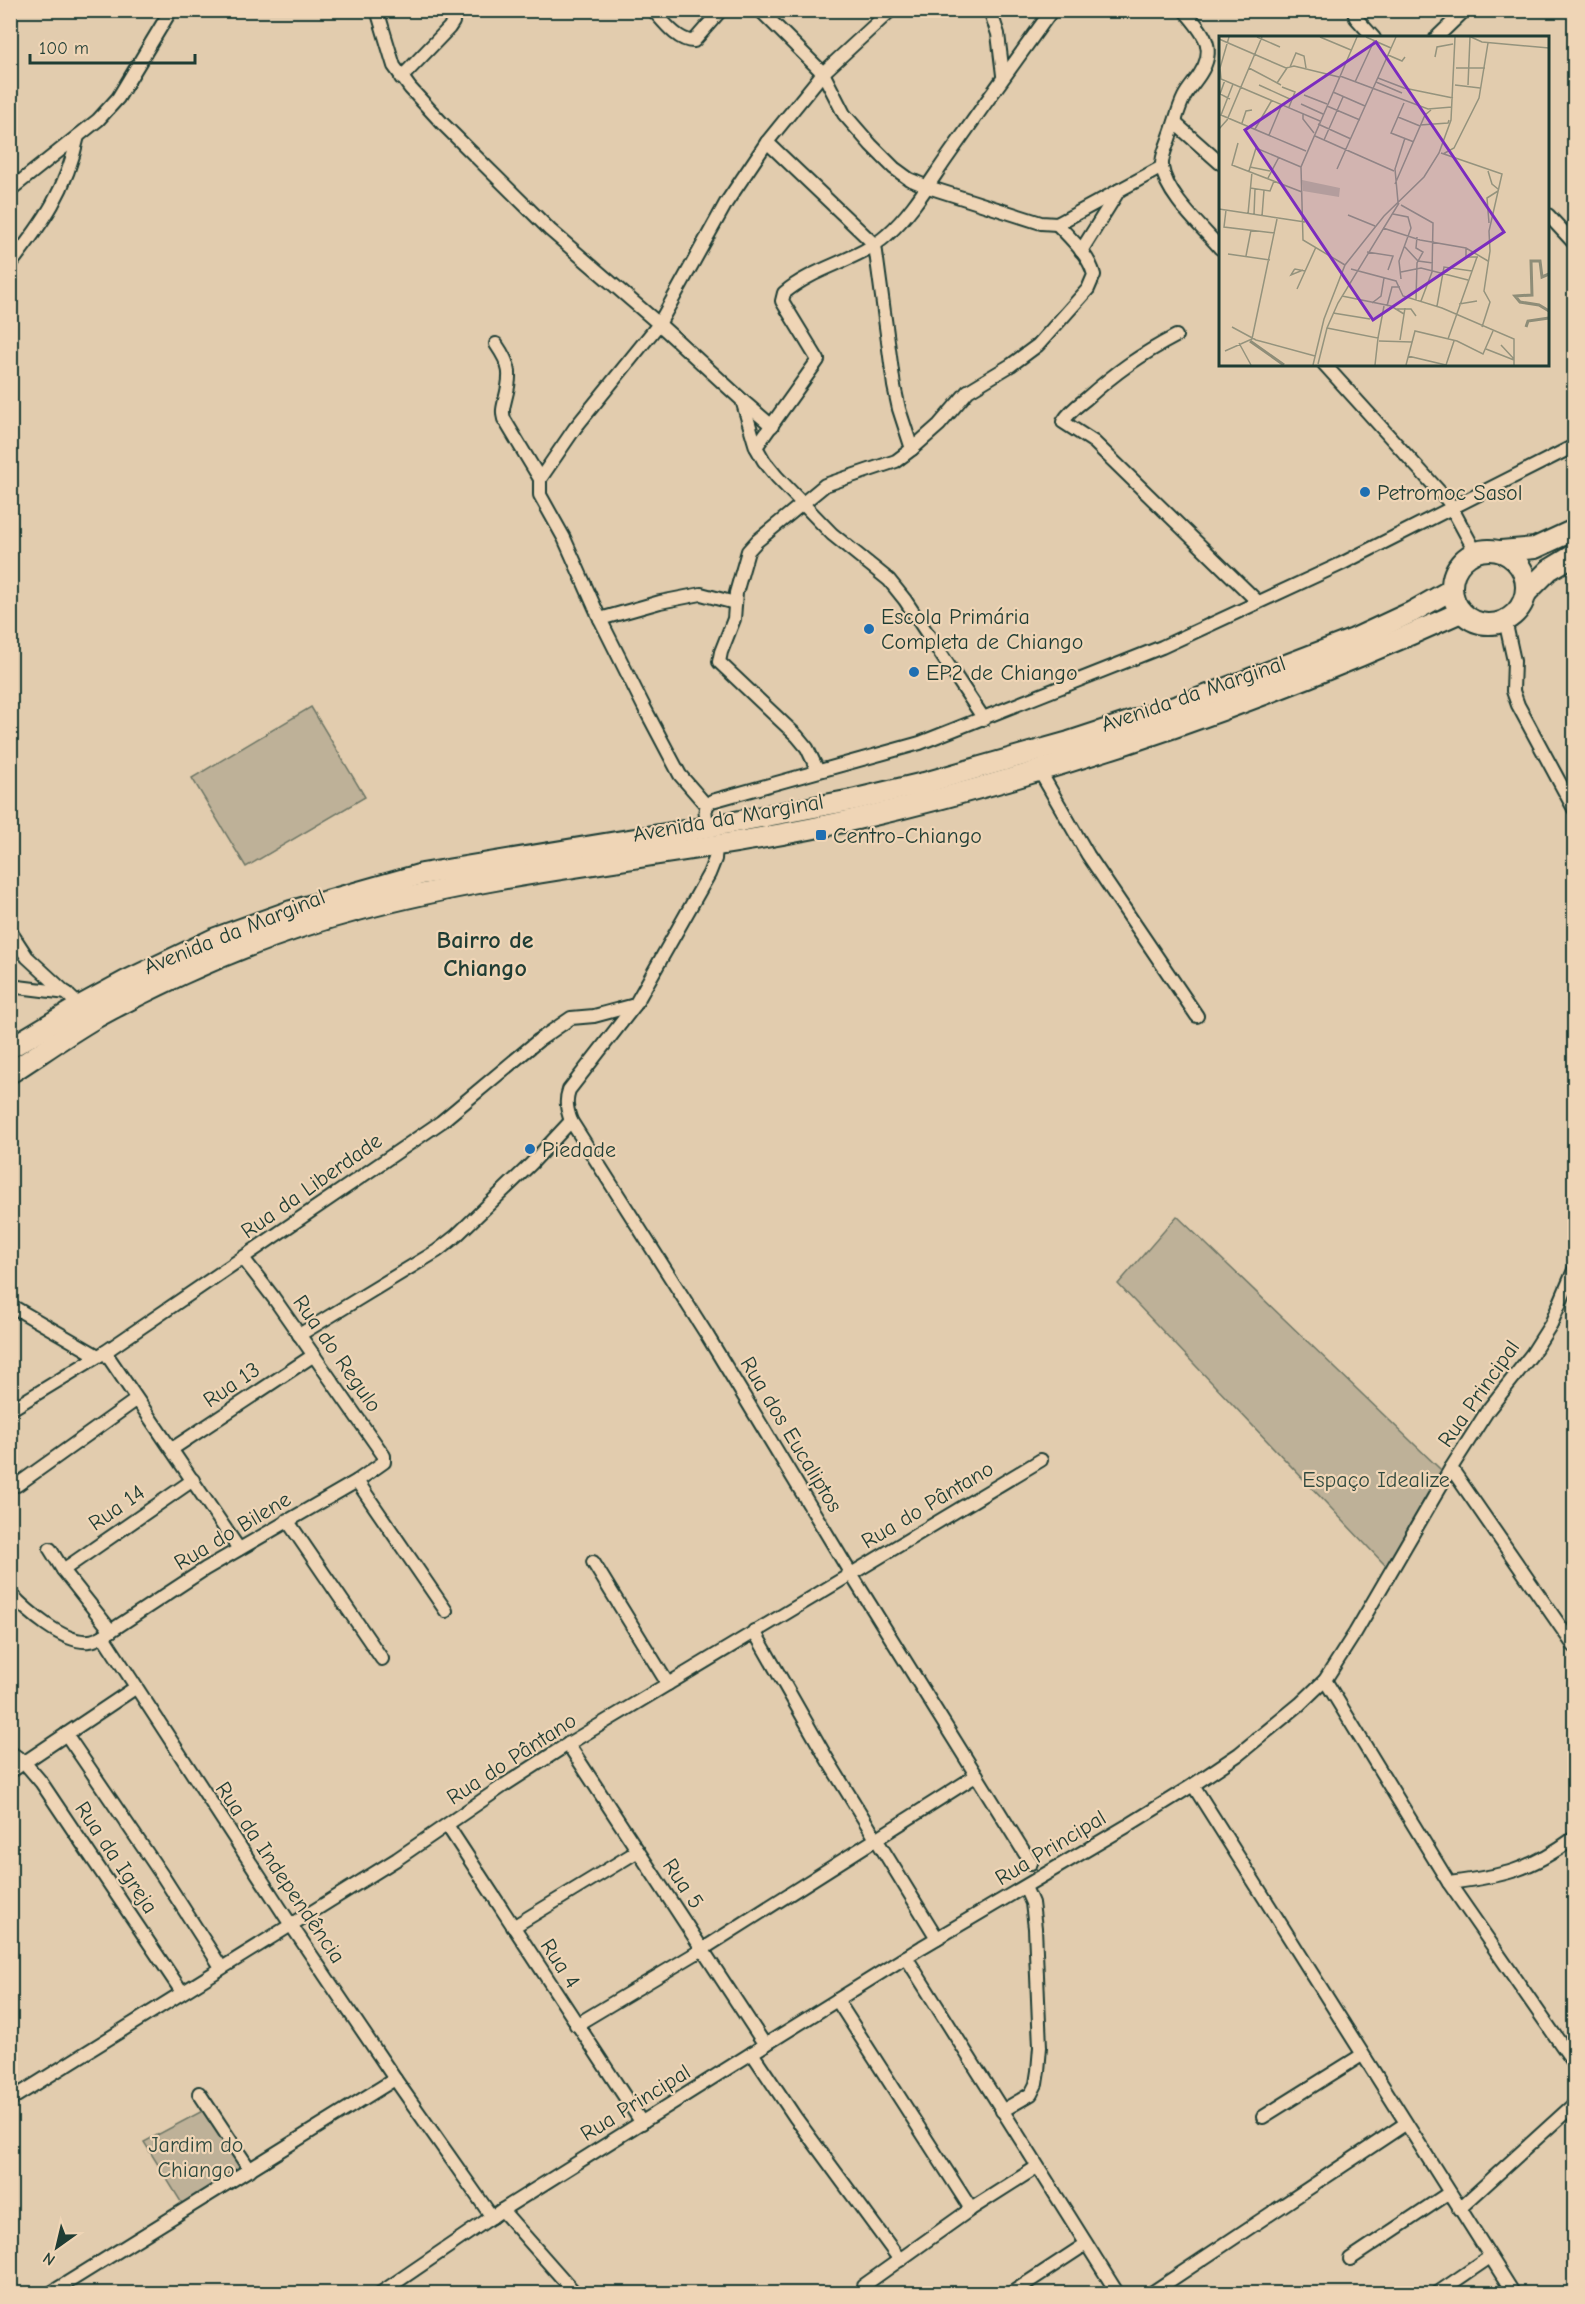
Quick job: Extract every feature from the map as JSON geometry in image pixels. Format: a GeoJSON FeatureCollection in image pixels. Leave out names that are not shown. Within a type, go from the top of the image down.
{"type":"FeatureCollection","features":[{"type":"Feature","properties":{"kind":"main road"},"geometry":{"type":"LineString","coordinates":[[1501,551],[1521,568],[1526,593],[1522,604],[1505,620],[1496,623],[1477,622],[1461,612],[1454,602],[1451,590],[1452,578],[1457,566],[1465,558],[1475,552],[1488,549],[1501,551],[1535,548],[1575,530]]}},
{"type":"Feature","properties":{"kind":"main road"},"geometry":{"type":"LineString","coordinates":[[1526,593],[1549,570],[1575,555]]}},
{"type":"Feature","properties":{"kind":"main road","name":"Avenida da Marginal"},"geometry":{"type":"LineString","coordinates":[[10,1048],[73,1000],[216,938],[291,911],[422,874],[708,827],[852,800],[924,783],[1069,742],[1190,702],[1354,639],[1412,612],[1451,590]]}},
{"type":"Feature","properties":{"kind":"main road","name":"Avenida da Marginal"},"geometry":{"type":"LineString","coordinates":[[10,1072],[91,1020],[146,992],[277,935],[354,911],[413,896],[569,868],[716,846],[857,819],[1039,770],[1262,697],[1377,650],[1461,612]]}},
{"type":"Feature","properties":{"kind":"street"},"geometry":{"type":"LineString","coordinates":[[10,190],[98,120],[118,98],[171,10]]}},
{"type":"Feature","properties":{"kind":"street"},"geometry":{"type":"LineString","coordinates":[[377,10],[394,66],[401,78],[442,123],[550,230],[772,426]]}},
{"type":"Feature","properties":{"kind":"street"},"geometry":{"type":"LineString","coordinates":[[401,78],[449,28],[453,21],[453,10]]}},
{"type":"Feature","properties":{"kind":"street"},"geometry":{"type":"LineString","coordinates":[[653,10],[680,36],[690,41],[694,41],[720,10]]}},
{"type":"Feature","properties":{"kind":"street"},"geometry":{"type":"LineString","coordinates":[[760,10],[823,73],[844,114],[854,127],[894,168],[928,187],[1041,223],[1058,224],[1162,167]]}},
{"type":"Feature","properties":{"kind":"street"},"geometry":{"type":"LineString","coordinates":[[540,479],[575,428],[659,324],[726,203],[767,142],[823,73],[891,10]]}},
{"type":"Feature","properties":{"kind":"street"},"geometry":{"type":"LineString","coordinates":[[990,10],[998,34],[1003,75]]}},
{"type":"Feature","properties":{"kind":"street"},"geometry":{"type":"LineString","coordinates":[[756,447],[818,360],[782,301],[784,293],[824,268],[874,245],[894,229],[928,187],[974,122],[1003,75],[1052,10]]}},
{"type":"Feature","properties":{"kind":"street"},"geometry":{"type":"LineString","coordinates":[[1184,10],[1203,34],[1208,46],[1207,63],[1185,96],[1162,157],[1162,167],[1176,198],[1219,246]]}},
{"type":"Feature","properties":{"kind":"street"},"geometry":{"type":"LineString","coordinates":[[1353,10],[1356,18],[1372,36]]}},
{"type":"Feature","properties":{"kind":"street"},"geometry":{"type":"LineString","coordinates":[[1438,36],[1465,10]]}},
{"type":"Feature","properties":{"kind":"street"},"geometry":{"type":"LineString","coordinates":[[1175,123],[1219,161]]}},
{"type":"Feature","properties":{"kind":"street"},"geometry":{"type":"LineString","coordinates":[[10,265],[56,202],[74,156],[78,136]]}},
{"type":"Feature","properties":{"kind":"street"},"geometry":{"type":"LineString","coordinates":[[767,142],[874,245],[894,386],[899,410],[912,448]]}},
{"type":"Feature","properties":{"kind":"street"},"geometry":{"type":"LineString","coordinates":[[1081,251],[1120,189]]}},
{"type":"Feature","properties":{"kind":"street"},"geometry":{"type":"LineString","coordinates":[[1549,216],[1575,243]]}},
{"type":"Feature","properties":{"kind":"street"},"geometry":{"type":"LineString","coordinates":[[818,771],[807,748],[797,736],[719,662],[734,619],[736,593],[748,551],[825,485],[896,461],[939,425],[968,391],[1011,365],[1038,345],[1088,289],[1094,275],[1093,268],[1081,251],[1058,224]]}},
{"type":"Feature","properties":{"kind":"street"},"geometry":{"type":"LineString","coordinates":[[1176,336],[1149,350],[1119,370],[1063,422],[1094,442],[1257,601]]}},
{"type":"Feature","properties":{"kind":"street"},"geometry":{"type":"LineString","coordinates":[[496,344],[510,367],[502,412],[504,419],[540,479],[540,495],[564,538],[600,619],[680,775],[706,805]]}},
{"type":"Feature","properties":{"kind":"street"},"geometry":{"type":"LineString","coordinates":[[1326,366],[1392,437],[1453,509],[1475,552]]}},
{"type":"Feature","properties":{"kind":"street"},"geometry":{"type":"LineString","coordinates":[[742,400],[756,447],[777,477],[832,534],[889,580],[905,600],[984,719]]}},
{"type":"Feature","properties":{"kind":"street"},"geometry":{"type":"LineString","coordinates":[[708,827],[704,810],[706,805],[712,801],[920,743],[1162,647],[1341,564],[1575,446]]}},
{"type":"Feature","properties":{"kind":"street"},"geometry":{"type":"LineString","coordinates":[[600,619],[660,602],[701,594],[735,603]]}},
{"type":"Feature","properties":{"kind":"street"},"geometry":{"type":"LineString","coordinates":[[1505,620],[1514,661],[1514,691],[1518,705],[1575,809]]}},
{"type":"Feature","properties":{"kind":"street"},"geometry":{"type":"LineString","coordinates":[[1039,770],[1088,855],[1197,1016]]}},
{"type":"Feature","properties":{"kind":"street"},"geometry":{"type":"LineString","coordinates":[[299,1335],[437,1251],[456,1236],[546,1150],[571,1121],[566,1098],[569,1090],[634,1005],[709,874],[715,859],[716,846]]}},
{"type":"Feature","properties":{"kind":"street"},"geometry":{"type":"LineString","coordinates":[[10,930],[27,957],[73,1000]]}},
{"type":"Feature","properties":{"kind":"street"},"geometry":{"type":"LineString","coordinates":[[10,986],[73,1000]]}},
{"type":"Feature","properties":{"kind":"street","name":"Rua da Liberdade"},"geometry":{"type":"LineString","coordinates":[[10,1410],[101,1354],[441,1122],[539,1040],[571,1018],[594,1016],[634,1005]]}},
{"type":"Feature","properties":{"kind":"street","name":"Rua dos Eucaliptos"},"geometry":{"type":"LineString","coordinates":[[571,1121],[701,1325],[851,1574],[1031,1863]]}},
{"type":"Feature","properties":{"kind":"street","name":"Rua do Regulo"},"geometry":{"type":"LineString","coordinates":[[243,1258],[273,1297],[384,1456],[384,1462]]}},
{"type":"Feature","properties":{"kind":"street","name":"Rua Principal"},"geometry":{"type":"LineString","coordinates":[[379,2294],[497,2214],[752,2053],[937,1938],[1053,1871],[1239,1754],[1325,1680],[1451,1468],[1488,1410],[1532,1354],[1551,1324],[1575,1270]]}},
{"type":"Feature","properties":{"kind":"street"},"geometry":{"type":"LineString","coordinates":[[10,1305],[101,1354],[172,1449],[239,1549]]}},
{"type":"Feature","properties":{"kind":"street","name":"Rua 13"},"geometry":{"type":"LineString","coordinates":[[172,1449],[314,1355]]}},
{"type":"Feature","properties":{"kind":"street"},"geometry":{"type":"LineString","coordinates":[[17,1485],[136,1400]]}},
{"type":"Feature","properties":{"kind":"street","name":"Rua do Pântano"},"geometry":{"type":"LineString","coordinates":[[10,2100],[397,1859],[568,1744],[1041,1460]]}},
{"type":"Feature","properties":{"kind":"street","name":"Rua do Bilene"},"geometry":{"type":"LineString","coordinates":[[107,1634],[239,1549],[357,1481],[384,1462]]}},
{"type":"Feature","properties":{"kind":"street"},"geometry":{"type":"LineString","coordinates":[[1451,1468],[1575,1646]]}},
{"type":"Feature","properties":{"kind":"street","name":"Rua 14"},"geometry":{"type":"LineString","coordinates":[[63,1570],[193,1480]]}},
{"type":"Feature","properties":{"kind":"street"},"geometry":{"type":"LineString","coordinates":[[357,1481],[446,1611]]}},
{"type":"Feature","properties":{"kind":"street"},"geometry":{"type":"LineString","coordinates":[[287,1520],[382,1659]]}},
{"type":"Feature","properties":{"kind":"street","name":"Rua da Independência"},"geometry":{"type":"LineString","coordinates":[[50,1549],[107,1634],[135,1688],[395,2079],[497,2214],[576,2294]]}},
{"type":"Feature","properties":{"kind":"street"},"geometry":{"type":"LineString","coordinates":[[593,1562],[668,1684]]}},
{"type":"Feature","properties":{"kind":"street"},"geometry":{"type":"LineString","coordinates":[[10,1593],[33,1614],[69,1638],[89,1641],[107,1634]]}},
{"type":"Feature","properties":{"kind":"street"},"geometry":{"type":"LineString","coordinates":[[754,1631],[827,1760],[937,1938]]}},
{"type":"Feature","properties":{"kind":"street"},"geometry":{"type":"LineString","coordinates":[[1325,1680],[1449,1883],[1575,2063]]}},
{"type":"Feature","properties":{"kind":"street"},"geometry":{"type":"LineString","coordinates":[[10,1772],[135,1688]]}},
{"type":"Feature","properties":{"kind":"street"},"geometry":{"type":"LineString","coordinates":[[66,1734],[162,1875],[221,1967]]}},
{"type":"Feature","properties":{"kind":"street","name":"Rua 5"},"geometry":{"type":"LineString","coordinates":[[568,1744],[765,2045]]}},
{"type":"Feature","properties":{"kind":"street","name":"Rua da Igreja"},"geometry":{"type":"LineString","coordinates":[[10,1752],[24,1762],[64,1816],[182,1992]]}},
{"type":"Feature","properties":{"kind":"street"},"geometry":{"type":"LineString","coordinates":[[576,2025],[703,1949],[977,1775]]}},
{"type":"Feature","properties":{"kind":"street"},"geometry":{"type":"LineString","coordinates":[[1193,1785],[1514,2294]]}},
{"type":"Feature","properties":{"kind":"street","name":"Rua 4"},"geometry":{"type":"LineString","coordinates":[[447,1825],[642,2123]]}},
{"type":"Feature","properties":{"kind":"street"},"geometry":{"type":"LineString","coordinates":[[1449,1883],[1517,1871],[1551,1855],[1575,1838]]}},
{"type":"Feature","properties":{"kind":"street"},"geometry":{"type":"LineString","coordinates":[[513,1928],[638,1851]]}},
{"type":"Feature","properties":{"kind":"street"},"geometry":{"type":"LineString","coordinates":[[1002,2111],[1030,2094],[1038,2071],[1040,2047],[1035,1928],[1028,1885],[1031,1863],[1053,1871]]}},
{"type":"Feature","properties":{"kind":"street"},"geometry":{"type":"LineString","coordinates":[[906,1957],[1118,2294]]}},
{"type":"Feature","properties":{"kind":"street"},"geometry":{"type":"LineString","coordinates":[[837,2000],[972,2209]]}},
{"type":"Feature","properties":{"kind":"street"},"geometry":{"type":"LineString","coordinates":[[752,2053],[795,2117],[900,2260]]}},
{"type":"Feature","properties":{"kind":"street"},"geometry":{"type":"LineString","coordinates":[[1263,2118],[1362,2055]]}},
{"type":"Feature","properties":{"kind":"street"},"geometry":{"type":"LineString","coordinates":[[49,2294],[395,2079]]}},
{"type":"Feature","properties":{"kind":"street"},"geometry":{"type":"LineString","coordinates":[[199,2093],[250,2170]]}},
{"type":"Feature","properties":{"kind":"street"},"geometry":{"type":"LineString","coordinates":[[1459,2209],[1571,2107]]}},
{"type":"Feature","properties":{"kind":"street"},"geometry":{"type":"LineString","coordinates":[[1150,2294],[1405,2124]]}},
{"type":"Feature","properties":{"kind":"street"},"geometry":{"type":"LineString","coordinates":[[863,2286],[972,2209],[1037,2167]]}},
{"type":"Feature","properties":{"kind":"street"},"geometry":{"type":"LineString","coordinates":[[1350,2259],[1449,2193]]}},
{"type":"Feature","properties":{"kind":"street"},"geometry":{"type":"LineString","coordinates":[[1016,2292],[1086,2244]]}},
{"type":"Feature","properties":{"kind":"street"},"geometry":{"type":"LineString","coordinates":[[1436,2294],[1490,2257]]}},
{"type":"Feature","properties":{"kind":"green space"},"geometry":{"type":"Polygon","coordinates":[[[311,707],[365,797],[246,867],[192,778],[311,707]]]}},
{"type":"Feature","properties":{"kind":"green space","name":"Espaço Idealize"},"geometry":{"type":"Polygon","coordinates":[[[1177,1216],[1441,1470],[1386,1566],[1118,1284],[1177,1216]]]}},
{"type":"Feature","properties":{"kind":"green space","name":"Jardim do Chiango"},"geometry":{"type":"Polygon","coordinates":[[[208,2108],[250,2170],[186,2210],[144,2142],[208,2108]]]}},
{"type":"Feature","properties":{"kind":"place","name":"Petromoc Sasol"},"geometry":{"type":"Point","coordinates":[1365,492]}},
{"type":"Feature","properties":{"kind":"place","name":"Escola Primária Completa de Chiango"},"geometry":{"type":"Point","coordinates":[869,629]}},
{"type":"Feature","properties":{"kind":"place","name":"EP2 de Chiango"},"geometry":{"type":"Point","coordinates":[914,672]}},
{"type":"Feature","properties":{"kind":"place","name":"Centro-Chiango"},"geometry":{"type":"Point","coordinates":[821,835]}},
{"type":"Feature","properties":{"kind":"place","name":"Piedade"},"geometry":{"type":"Point","coordinates":[530,1149]}},
{"type":"Feature","properties":{"kind":"district","name":"Bairro de Chiango"},"geometry":{"type":"Point","coordinates":[485,954]}}]}
